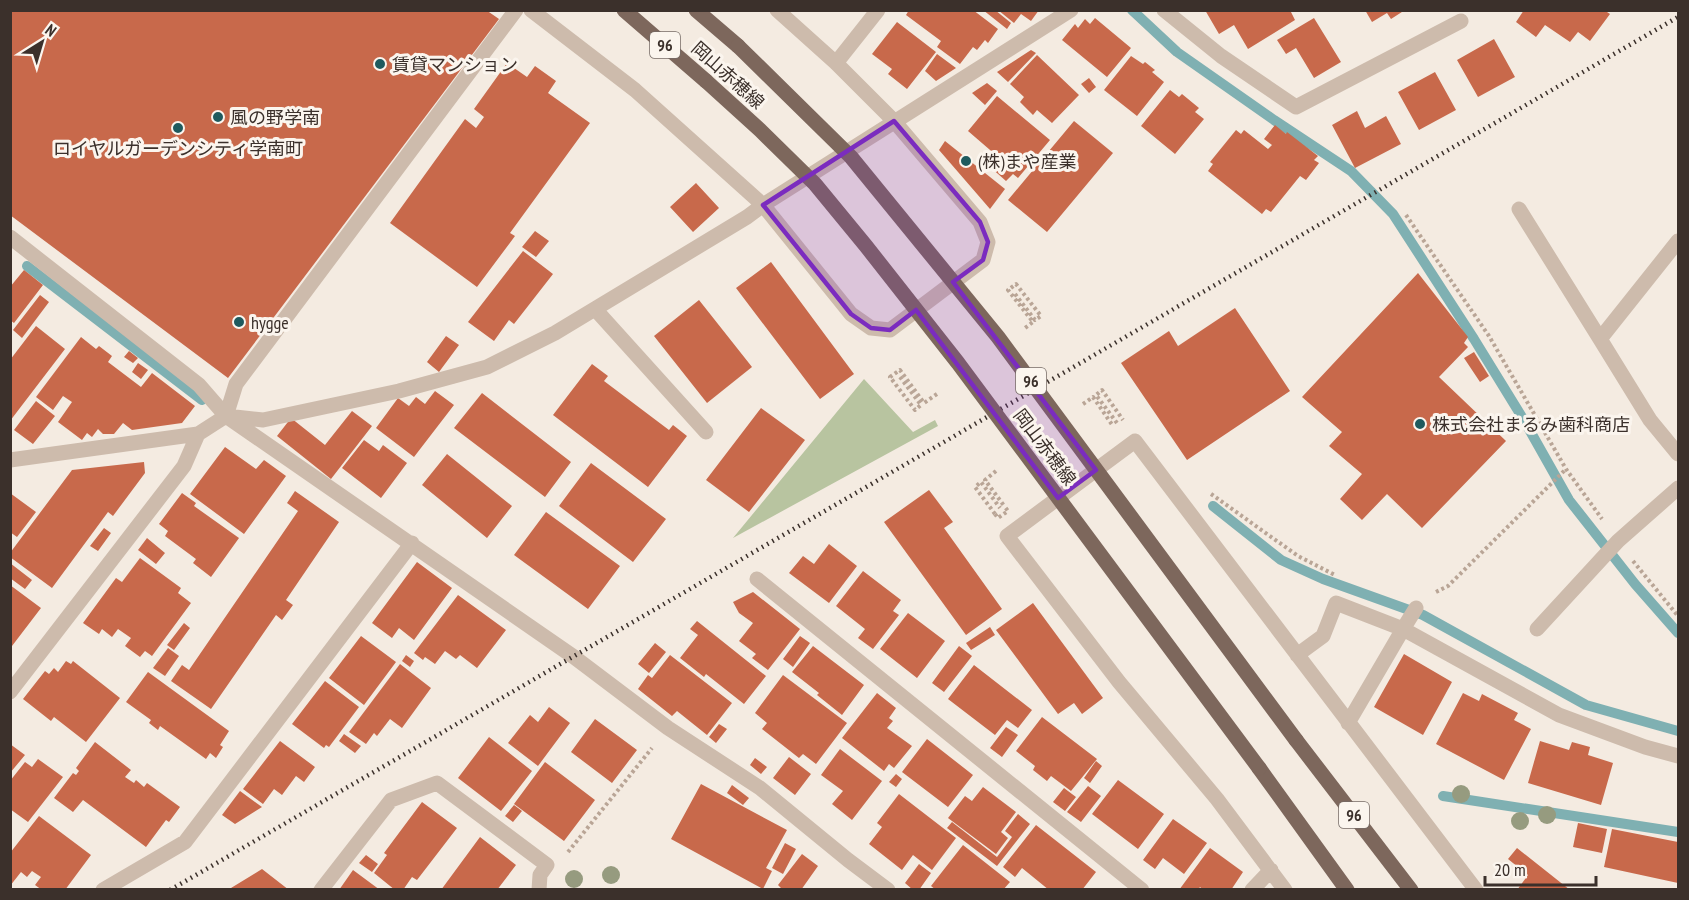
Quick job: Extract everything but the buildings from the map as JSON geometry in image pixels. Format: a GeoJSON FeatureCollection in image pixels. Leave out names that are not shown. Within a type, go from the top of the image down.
{"type":"FeatureCollection","features":[{"type":"Feature","properties":{"kind":"main road","name":"岡山赤穂線"},"geometry":{"type":"LineString","coordinates":[[624,10],[760,129],[815,184],[866,246],[958,363],[1347,890]]}},
{"type":"Feature","properties":{"kind":"main road","name":"岡山赤穂線"},"geometry":{"type":"LineString","coordinates":[[696,10],[738,46],[851,157],[976,310],[1296,740],[1411,890]]}},
{"type":"Feature","properties":{"kind":"street"},"geometry":{"type":"LineString","coordinates":[[226,416],[236,384],[516,10]]}},
{"type":"Feature","properties":{"kind":"street"},"geometry":{"type":"LineString","coordinates":[[531,10],[635,90],[763,205],[851,314],[871,328],[890,330],[983,260],[988,242],[980,222],[894,121],[836,63],[777,10]]}},
{"type":"Feature","properties":{"kind":"street"},"geometry":{"type":"LineString","coordinates":[[836,63],[878,10]]}},
{"type":"Feature","properties":{"kind":"street"},"geometry":{"type":"LineString","coordinates":[[10,459],[198,434],[226,416],[263,420],[399,391],[487,367],[555,333],[747,217],[1071,10]]}},
{"type":"Feature","properties":{"kind":"street"},"geometry":{"type":"LineString","coordinates":[[1164,10],[1221,56],[1296,107],[1461,21]]}},
{"type":"Feature","properties":{"kind":"street"},"geometry":{"type":"LineString","coordinates":[[1519,209],[1650,420],[1678,454]]}},
{"type":"Feature","properties":{"kind":"street"},"geometry":{"type":"LineString","coordinates":[[10,237],[199,385],[226,416],[574,657],[668,728],[760,788],[888,890]]}},
{"type":"Feature","properties":{"kind":"street"},"geometry":{"type":"LineString","coordinates":[[1600,339],[1678,241]]}},
{"type":"Feature","properties":{"kind":"street"},"geometry":{"type":"LineString","coordinates":[[595,309],[706,432]]}},
{"type":"Feature","properties":{"kind":"street"},"geometry":{"type":"LineString","coordinates":[[10,692],[183,466],[198,434]]}},
{"type":"Feature","properties":{"kind":"street"},"geometry":{"type":"LineString","coordinates":[[1285,890],[1217,799],[1119,682],[1007,536],[1135,441],[1476,890]]}},
{"type":"Feature","properties":{"kind":"street"},"geometry":{"type":"LineString","coordinates":[[1538,629],[1610,550],[1678,488]]}},
{"type":"Feature","properties":{"kind":"street"},"geometry":{"type":"LineString","coordinates":[[103,890],[185,842],[412,543]]}},
{"type":"Feature","properties":{"kind":"street"},"geometry":{"type":"LineString","coordinates":[[757,579],[1142,890]]}},
{"type":"Feature","properties":{"kind":"street"},"geometry":{"type":"LineString","coordinates":[[1297,655],[1323,636],[1336,603],[1403,629],[1559,715],[1645,747],[1678,756]]}},
{"type":"Feature","properties":{"kind":"street"},"geometry":{"type":"LineString","coordinates":[[1348,723],[1414,612]]}},
{"type":"Feature","properties":{"kind":"street"},"geometry":{"type":"LineString","coordinates":[[321,890],[391,800],[437,783],[547,865],[540,875],[539,890]]}},
{"type":"Feature","properties":{"kind":"street"},"geometry":{"type":"LineString","coordinates":[[1252,890],[1271,870]]}},
{"type":"Feature","properties":{"kind":"path"},"geometry":{"type":"LineString","coordinates":[[1406,215],[1489,336],[1566,469],[1448,586],[1420,601],[1414,612]]}},
{"type":"Feature","properties":{"kind":"path"},"geometry":{"type":"LineString","coordinates":[[1015,294],[1035,320],[1041,316],[1016,284],[1008,290],[1033,322],[1025,328]]}},
{"type":"Feature","properties":{"kind":"path"},"geometry":{"type":"LineString","coordinates":[[900,376],[921,405],[915,410],[890,376],[900,370],[924,403],[937,394]]}},
{"type":"Feature","properties":{"kind":"path"},"geometry":{"type":"LineString","coordinates":[[1083,404],[1093,397],[1115,425],[1096,394],[1102,390],[1123,419]]}},
{"type":"Feature","properties":{"kind":"path"},"geometry":{"type":"LineString","coordinates":[[996,471],[985,480],[1008,511],[998,518],[975,487],[981,482],[1002,510]]}},
{"type":"Feature","properties":{"kind":"path"},"geometry":{"type":"LineString","coordinates":[[1206,490],[1298,556],[1338,576]]}},
{"type":"Feature","properties":{"kind":"path"},"geometry":{"type":"LineString","coordinates":[[547,865],[562,860],[668,728]]}},
{"type":"Feature","properties":{"kind":"highlighted area"},"geometry":{"type":"Polygon","coordinates":[[[894,121],[980,222],[988,242],[983,260],[953,282],[1096,470],[1058,498],[916,310],[890,330],[871,328],[851,314],[763,205],[894,121]]]}},
{"type":"Feature","properties":{"kind":"green space"},"geometry":{"type":"Polygon","coordinates":[[[864,379],[913,432],[935,420],[938,426],[733,538],[864,379]]]}},
{"type":"Feature","properties":{"kind":"waterway"},"geometry":{"type":"LineString","coordinates":[[1132,10],[1177,52],[1351,171],[1393,214],[1474,339],[1569,500],[1635,584],[1678,633]]}},
{"type":"Feature","properties":{"kind":"waterway"},"geometry":{"type":"LineString","coordinates":[[27,266],[202,400]]}},
{"type":"Feature","properties":{"kind":"waterway"},"geometry":{"type":"LineString","coordinates":[[1213,506],[1281,560],[1323,579],[1423,615],[1586,705],[1678,731]]}},
{"type":"Feature","properties":{"kind":"waterway"},"geometry":{"type":"LineString","coordinates":[[1443,796],[1678,832]]}},
{"type":"Feature","properties":{"kind":"railway"},"geometry":{"type":"LineString","coordinates":[[170,890],[1678,17]]}},
{"type":"Feature","properties":{"kind":"place","name":"賃貸マンション"},"geometry":{"type":"Point","coordinates":[380,64]}},
{"type":"Feature","properties":{"kind":"place","name":"風の野学南"},"geometry":{"type":"Point","coordinates":[218,117]}},
{"type":"Feature","properties":{"kind":"place","name":"ロイヤルガーデンシティ学南町"},"geometry":{"type":"Point","coordinates":[178,128]}},
{"type":"Feature","properties":{"kind":"place","name":"(株)まや産業"},"geometry":{"type":"Point","coordinates":[966,161]}},
{"type":"Feature","properties":{"kind":"place","name":"hygge"},"geometry":{"type":"Point","coordinates":[239,322]}},
{"type":"Feature","properties":{"kind":"place","name":"株式会社まるみ歯科商店"},"geometry":{"type":"Point","coordinates":[1420,424]}}]}
